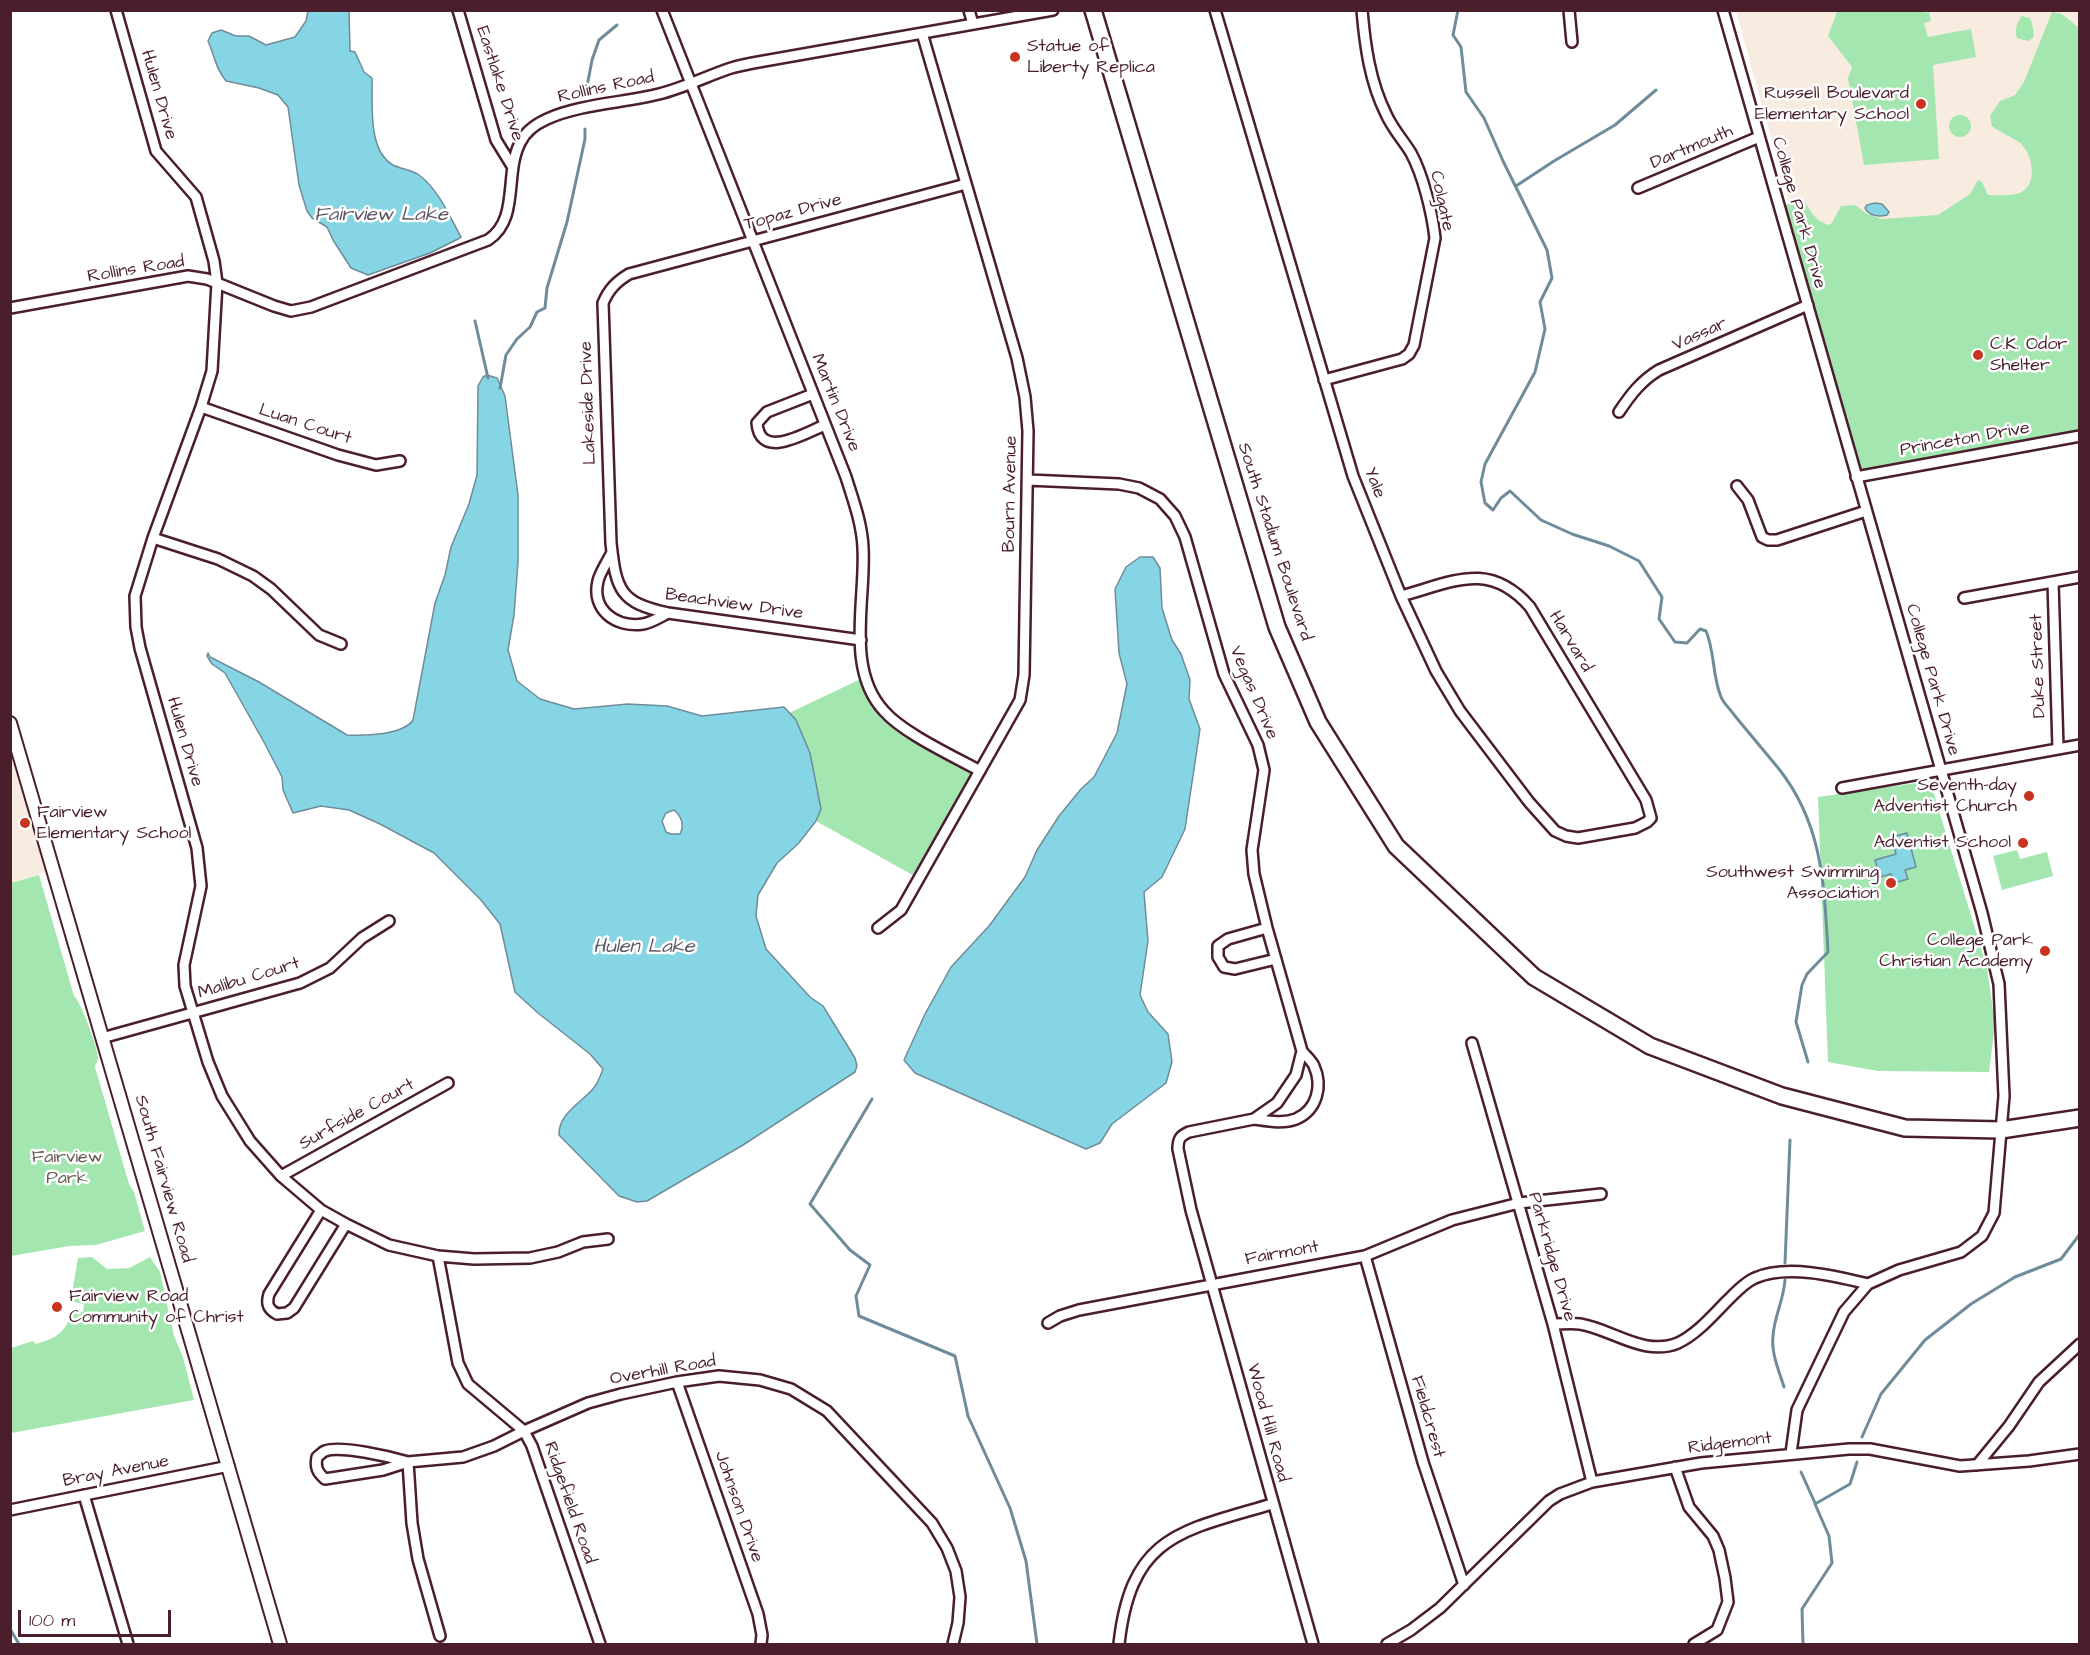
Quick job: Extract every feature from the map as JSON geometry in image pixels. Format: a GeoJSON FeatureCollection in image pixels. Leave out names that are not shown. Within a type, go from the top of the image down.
{"type":"FeatureCollection","features":[{"type":"Feature","properties":{"kind":"main road","name":"South Stadium Boulevard"},"geometry":{"type":"LineString","coordinates":[[1093,10],[1277,627],[1318,722],[1396,846],[1534,977],[1650,1046],[1782,1096],[1905,1128],[2001,1130],[2079,1118]]}},
{"type":"Feature","properties":{"kind":"street","name":"Hulen Drive"},"geometry":{"type":"LineString","coordinates":[[116,10],[156,151],[196,197],[214,261],[217,283],[212,371],[135,596],[136,627],[140,648],[197,848],[201,886],[184,965],[185,986],[208,1062],[222,1096],[250,1141],[281,1176],[321,1210],[389,1245],[438,1256],[474,1259],[530,1258],[558,1252],[584,1242],[608,1239]]}},
{"type":"Feature","properties":{"kind":"street","name":"Eastlake Drive"},"geometry":{"type":"LineString","coordinates":[[458,10],[496,140],[512,166]]}},
{"type":"Feature","properties":{"kind":"street","name":"Martin Drive"},"geometry":{"type":"LineString","coordinates":[[662,10],[846,477],[860,522],[863,548],[861,655],[864,676],[872,697],[901,726],[980,771]]}},
{"type":"Feature","properties":{"kind":"street"},"geometry":{"type":"LineString","coordinates":[[969,10],[973,24]]}},
{"type":"Feature","properties":{"kind":"street","name":"Rollins Road"},"geometry":{"type":"LineString","coordinates":[[10,308],[188,276],[207,279],[291,311],[310,307],[488,240],[503,226],[507,216],[512,166],[520,143],[531,129],[560,113],[660,94],[730,68],[1053,10]]}},
{"type":"Feature","properties":{"kind":"street","name":"Yale"},"geometry":{"type":"LineString","coordinates":[[1215,10],[1353,476],[1401,596],[1436,672],[1460,711],[1529,802],[1555,831],[1566,837],[1578,838],[1635,828],[1651,818]]}},
{"type":"Feature","properties":{"kind":"street","name":"Colgate"},"geometry":{"type":"LineString","coordinates":[[1324,380],[1409,354],[1414,345],[1435,238],[1418,169],[1412,155],[1386,116],[1378,97],[1368,63],[1362,10]]}},
{"type":"Feature","properties":{"kind":"street"},"geometry":{"type":"LineString","coordinates":[[1569,10],[1572,42]]}},
{"type":"Feature","properties":{"kind":"street","name":"College Park Drive"},"geometry":{"type":"LineString","coordinates":[[1723,10],[1982,914],[2000,984],[2004,1096],[1994,1212],[1982,1236],[1961,1252],[1899,1270],[1868,1284],[1844,1312],[1797,1410],[1791,1454]]}},
{"type":"Feature","properties":{"kind":"street","name":"Bourn Avenue"},"geometry":{"type":"LineString","coordinates":[[878,928],[901,910],[1020,700],[1024,675],[1028,480],[1025,397],[1017,358],[922,33]]}},
{"type":"Feature","properties":{"kind":"street","name":"Dartmouth"},"geometry":{"type":"LineString","coordinates":[[1638,188],[1759,137]]}},
{"type":"Feature","properties":{"kind":"street","name":"Topaz Drive"},"geometry":{"type":"LineString","coordinates":[[629,274],[966,184]]}},
{"type":"Feature","properties":{"kind":"street","name":"Lakeside Drive"},"geometry":{"type":"LineString","coordinates":[[612,548],[603,303],[609,290],[629,274]]}},
{"type":"Feature","properties":{"kind":"street","name":"Vassar"},"geometry":{"type":"LineString","coordinates":[[1619,412],[1639,384],[1659,370],[1808,305]]}},
{"type":"Feature","properties":{"kind":"street"},"geometry":{"type":"LineString","coordinates":[[813,394],[767,412],[757,423],[758,433],[764,440],[771,443],[825,425]]}},
{"type":"Feature","properties":{"kind":"street","name":"Luan Court"},"geometry":{"type":"LineString","coordinates":[[201,407],[338,455],[376,465],[400,461]]}},
{"type":"Feature","properties":{"kind":"street","name":"Princeton Drive"},"geometry":{"type":"LineString","coordinates":[[1856,477],[2079,436]]}},
{"type":"Feature","properties":{"kind":"street","name":"Vegas Drive"},"geometry":{"type":"LineString","coordinates":[[1028,480],[1119,484],[1139,488],[1160,499],[1174,516],[1185,537],[1224,674],[1258,745],[1264,770],[1252,850],[1254,874],[1302,1052],[1313,1064],[1318,1077],[1318,1092],[1314,1105],[1306,1113],[1295,1120],[1277,1122],[1254,1119]]}},
{"type":"Feature","properties":{"kind":"street"},"geometry":{"type":"LineString","coordinates":[[1737,486],[1748,500],[1762,537],[1768,540],[1777,540],[1866,511]]}},
{"type":"Feature","properties":{"kind":"street"},"geometry":{"type":"LineString","coordinates":[[153,538],[218,559],[253,576],[271,589],[319,635],[341,644]]}},
{"type":"Feature","properties":{"kind":"street"},"geometry":{"type":"LineString","coordinates":[[612,548],[598,580],[597,595],[602,610],[612,619],[629,624],[644,624],[668,613]]}},
{"type":"Feature","properties":{"kind":"street","name":"Beachview Drive"},"geometry":{"type":"LineString","coordinates":[[612,548],[620,586],[628,599],[647,609],[861,640]]}},
{"type":"Feature","properties":{"kind":"street"},"geometry":{"type":"LineString","coordinates":[[1964,598],[2079,577]]}},
{"type":"Feature","properties":{"kind":"street","name":"Harvard"},"geometry":{"type":"LineString","coordinates":[[1401,596],[1459,580],[1477,578],[1491,579],[1507,585],[1519,594],[1530,607],[1640,790],[1651,818]]}},
{"type":"Feature","properties":{"kind":"street","name":"Duke Street"},"geometry":{"type":"LineString","coordinates":[[2054,582],[2058,748]]}},
{"type":"Feature","properties":{"kind":"street","name":"South Fairview Road"},"geometry":{"type":"LineString","coordinates":[[10,723],[280,1644]]}},
{"type":"Feature","properties":{"kind":"street"},"geometry":{"type":"LineString","coordinates":[[1842,788],[2079,745]]}},
{"type":"Feature","properties":{"kind":"street","name":"Malibu Court"},"geometry":{"type":"LineString","coordinates":[[102,1038],[300,983],[330,968],[362,938],[389,921]]}},
{"type":"Feature","properties":{"kind":"street"},"geometry":{"type":"LineString","coordinates":[[1267,928],[1228,939],[1218,946],[1218,957],[1224,968],[1235,969],[1276,959]]}},
{"type":"Feature","properties":{"kind":"street","name":"Parkridge Drive"},"geometry":{"type":"LineString","coordinates":[[1472,1043],[1553,1324],[1592,1482]]}},
{"type":"Feature","properties":{"kind":"street"},"geometry":{"type":"LineString","coordinates":[[1254,1119],[1277,1103],[1296,1075],[1302,1052]]}},
{"type":"Feature","properties":{"kind":"street","name":"Surfside Court"},"geometry":{"type":"LineString","coordinates":[[281,1176],[448,1083]]}},
{"type":"Feature","properties":{"kind":"street","name":"Wood Hill Road"},"geometry":{"type":"LineString","coordinates":[[1254,1119],[1181,1135],[1178,1149],[1191,1210],[1313,1644]]}},
{"type":"Feature","properties":{"kind":"street","name":"Fairmont"},"geometry":{"type":"LineString","coordinates":[[1048,1323],[1079,1310],[1365,1256],[1452,1220],[1519,1203],[1601,1194]]}},
{"type":"Feature","properties":{"kind":"street"},"geometry":{"type":"LineString","coordinates":[[321,1210],[269,1294],[267,1302],[270,1310],[277,1314],[294,1308],[346,1224]]}},
{"type":"Feature","properties":{"kind":"street","name":"Ridgefield Road"},"geometry":{"type":"LineString","coordinates":[[438,1256],[458,1363],[468,1384],[524,1431],[532,1446],[600,1644]]}},
{"type":"Feature","properties":{"kind":"street","name":"Fieldcrest"},"geometry":{"type":"LineString","coordinates":[[1365,1256],[1423,1462],[1464,1585]]}},
{"type":"Feature","properties":{"kind":"street"},"geometry":{"type":"LineString","coordinates":[[1553,1324],[1580,1324],[1638,1344],[1659,1347],[1677,1343],[1700,1328],[1754,1278],[1781,1271],[1833,1275],[1868,1284]]}},
{"type":"Feature","properties":{"kind":"street"},"geometry":{"type":"LineString","coordinates":[[1977,1465],[2009,1426],[2039,1382],[2079,1344]]}},
{"type":"Feature","properties":{"kind":"street","name":"Overhill Road"},"geometry":{"type":"LineString","coordinates":[[408,1462],[385,1456],[326,1450],[317,1457],[315,1465],[325,1479],[383,1470],[408,1462],[463,1457],[494,1446],[588,1403],[677,1382],[719,1376],[760,1380],[791,1389],[827,1411],[932,1523],[947,1548],[956,1571],[960,1597],[958,1623],[953,1644]]}},
{"type":"Feature","properties":{"kind":"street","name":"Johnson Drive"},"geometry":{"type":"LineString","coordinates":[[677,1382],[758,1614],[762,1635],[761,1644]]}},
{"type":"Feature","properties":{"kind":"street","name":"Ridgemont"},"geometry":{"type":"LineString","coordinates":[[1387,1644],[1411,1630],[1440,1608],[1549,1501],[1560,1494],[1592,1482],[1675,1467],[1849,1449],[1870,1449],[1960,1466],[2029,1461],[2079,1454]]}},
{"type":"Feature","properties":{"kind":"street"},"geometry":{"type":"LineString","coordinates":[[408,1462],[412,1523],[418,1560],[440,1636]]}},
{"type":"Feature","properties":{"kind":"street","name":"Bray Avenue"},"geometry":{"type":"LineString","coordinates":[[10,1510],[229,1466]]}},
{"type":"Feature","properties":{"kind":"street"},"geometry":{"type":"LineString","coordinates":[[1675,1467],[1689,1507],[1713,1536],[1719,1550],[1728,1602],[1717,1630],[1694,1644]]}},
{"type":"Feature","properties":{"kind":"street"},"geometry":{"type":"LineString","coordinates":[[84,1495],[128,1644]]}},
{"type":"Feature","properties":{"kind":"street"},"geometry":{"type":"LineString","coordinates":[[1119,1644],[1129,1596],[1138,1575],[1151,1556],[1168,1541],[1191,1528],[1272,1504]]}},
{"type":"Feature","properties":{"kind":"shaded area","name":"Russell Boulevard Elementary School"},"geometry":{"type":"Polygon","coordinates":[[[1736,11],[2079,11],[2079,197],[1804,257],[1736,11]]]}},
{"type":"Feature","properties":{"kind":"shaded area","name":"Fairview Elementary School"},"geometry":{"type":"Polygon","coordinates":[[[10,723],[52,868],[39,875],[11,883],[10,723]]]}},
{"type":"Feature","properties":{"kind":"green space"},"geometry":{"type":"Polygon","coordinates":[[[1837,12],[1929,12],[1931,21],[1924,23],[1928,37],[1971,29],[1976,57],[1933,65],[1939,159],[1864,165],[1848,78],[1852,67],[1828,36],[1837,12]]]}},
{"type":"Feature","properties":{"kind":"green space"},"geometry":{"type":"Polygon","coordinates":[[[2052,12],[2062,14],[2080,29],[2079,436],[1856,477],[1780,206],[1804,200],[1817,219],[1829,225],[1841,206],[1855,205],[1867,214],[1882,219],[1938,215],[1970,194],[1978,180],[1982,182],[1988,195],[2013,195],[2023,191],[2031,179],[2029,155],[2020,143],[1992,126],[1990,116],[2000,101],[2015,95],[2024,82],[2052,12]]]}},
{"type":"Feature","properties":{"kind":"green space"},"geometry":{"type":"Polygon","coordinates":[[[2022,16],[2030,18],[2033,28],[2033,38],[2028,41],[2017,38],[2016,35],[2022,16]]]}},
{"type":"Feature","properties":{"kind":"green space"},"geometry":{"type":"Polygon","coordinates":[[[1960,115],[1968,118],[1971,126],[1968,134],[1960,137],[1952,134],[1949,126],[1952,118],[1960,115]]]}},
{"type":"Feature","properties":{"kind":"green space"},"geometry":{"type":"Polygon","coordinates":[[[863,678],[883,713],[979,772],[918,878],[816,821],[821,809],[818,795],[796,720],[789,713],[863,678]]]}},
{"type":"Feature","properties":{"kind":"green space","name":"Southwest Swimming Association"},"geometry":{"type":"Polygon","coordinates":[[[1930,781],[1987,968],[1995,1024],[1989,1072],[1878,1071],[1828,1062],[1818,797],[1930,781]]]}},
{"type":"Feature","properties":{"kind":"green space"},"geometry":{"type":"Polygon","coordinates":[[[2017,850],[2020,859],[2047,852],[2053,876],[2002,890],[1993,856],[2017,850]]]}},
{"type":"Feature","properties":{"kind":"green space","name":"Fairview Park"},"geometry":{"type":"Polygon","coordinates":[[[39,875],[74,996],[85,1016],[95,1045],[98,1058],[95,1067],[145,1231],[96,1245],[69,1246],[11,1256],[11,883],[39,875]]]}},
{"type":"Feature","properties":{"kind":"green space"},"geometry":{"type":"Polygon","coordinates":[[[92,1257],[107,1269],[129,1268],[150,1257],[160,1272],[174,1336],[183,1357],[194,1400],[11,1433],[11,1348],[33,1341],[36,1344],[50,1339],[64,1329],[73,1310],[83,1312],[84,1304],[71,1299],[78,1258],[92,1257]]]}},
{"type":"Feature","properties":{"kind":"water","name":"Fairview Lake"},"geometry":{"type":"Polygon","coordinates":[[[308,11],[349,11],[350,51],[355,52],[364,72],[372,78],[373,125],[379,149],[393,165],[416,173],[426,181],[443,204],[460,238],[430,253],[368,275],[351,268],[327,227],[312,218],[307,211],[299,185],[288,107],[278,95],[259,88],[226,81],[217,66],[208,41],[212,33],[221,30],[236,36],[249,36],[266,45],[295,37],[306,21],[308,11]]]}},
{"type":"Feature","properties":{"kind":"water"},"geometry":{"type":"Polygon","coordinates":[[[1882,204],[1889,212],[1887,215],[1874,215],[1867,211],[1865,208],[1867,205],[1882,204]]]}},
{"type":"Feature","properties":{"kind":"water","name":"Hulen Lake"},"geometry":{"type":"Polygon","coordinates":[[[487,375],[497,378],[505,396],[518,495],[518,562],[514,615],[508,650],[517,681],[540,699],[574,709],[628,704],[667,706],[702,716],[784,707],[796,720],[810,753],[821,809],[816,821],[798,844],[777,863],[758,895],[756,916],[766,949],[810,997],[823,1006],[855,1058],[857,1066],[855,1072],[743,1145],[647,1201],[637,1202],[619,1196],[559,1135],[566,1115],[594,1088],[603,1069],[590,1054],[515,992],[500,924],[481,900],[434,853],[380,824],[349,810],[321,806],[293,813],[283,790],[282,777],[265,744],[225,673],[212,664],[207,656],[208,653],[210,657],[259,682],[347,735],[392,732],[408,725],[413,720],[435,603],[445,575],[451,547],[469,504],[477,475],[478,386],[483,377],[487,375]],[[674,810],[666,813],[662,821],[666,832],[680,834],[682,821],[674,810]]]}},
{"type":"Feature","properties":{"kind":"water"},"geometry":{"type":"Polygon","coordinates":[[[1140,557],[1153,557],[1160,568],[1162,608],[1172,640],[1181,654],[1190,680],[1189,699],[1200,729],[1185,829],[1162,877],[1144,892],[1148,941],[1140,995],[1148,1012],[1168,1034],[1172,1062],[1166,1083],[1112,1124],[1100,1143],[1086,1149],[915,1073],[904,1060],[925,1014],[951,967],[989,926],[1025,877],[1037,850],[1059,816],[1094,777],[1117,733],[1127,684],[1119,653],[1115,589],[1126,567],[1140,557]]]}},
{"type":"Feature","properties":{"kind":"water"},"geometry":{"type":"Polygon","coordinates":[[[1907,833],[1916,867],[1905,870],[1908,879],[1894,883],[1891,874],[1880,877],[1875,860],[1896,854],[1892,837],[1907,833]]]}},
{"type":"Feature","properties":{"kind":"waterway"},"geometry":{"type":"LineString","coordinates":[[1458,10],[1453,35],[1461,47],[1466,92],[1484,118],[1547,250],[1552,278],[1540,302],[1545,329],[1535,372],[1485,464],[1481,482],[1485,503],[1493,510],[1501,498],[1510,491],[1541,520],[1572,534],[1609,546],[1639,561],[1662,597],[1659,619],[1675,642],[1687,643],[1700,629],[1706,631],[1721,697],[1794,790],[1813,834],[1822,879],[1828,952],[1807,974],[1802,985],[1796,1022],[1808,1062]]}},
{"type":"Feature","properties":{"kind":"waterway"},"geometry":{"type":"LineString","coordinates":[[585,97],[592,60],[599,40],[617,25]]}},
{"type":"Feature","properties":{"kind":"waterway"},"geometry":{"type":"LineString","coordinates":[[1516,186],[1615,125],[1656,90]]}},
{"type":"Feature","properties":{"kind":"waterway"},"geometry":{"type":"LineString","coordinates":[[500,388],[506,355],[517,339],[530,327],[537,312],[545,308],[547,288],[567,222],[585,139],[585,129]]}},
{"type":"Feature","properties":{"kind":"waterway"},"geometry":{"type":"LineString","coordinates":[[475,321],[488,378]]}},
{"type":"Feature","properties":{"kind":"waterway"},"geometry":{"type":"LineString","coordinates":[[872,1099],[810,1204],[850,1250],[870,1265],[856,1296],[859,1316],[955,1356],[968,1416],[1010,1508],[1026,1561],[1037,1644]]}},
{"type":"Feature","properties":{"kind":"waterway"},"geometry":{"type":"LineString","coordinates":[[1785,1263],[1790,1140]]}},
{"type":"Feature","properties":{"kind":"waterway"},"geometry":{"type":"LineString","coordinates":[[1862,1437],[1881,1394],[1925,1340],[1971,1304],[2015,1277],[2061,1259],[2080,1234]]}},
{"type":"Feature","properties":{"kind":"waterway"},"geometry":{"type":"LineString","coordinates":[[1784,1387],[1776,1362],[1773,1342],[1785,1280]]}},
{"type":"Feature","properties":{"kind":"waterway"},"geometry":{"type":"LineString","coordinates":[[1803,1644],[1802,1609],[1832,1563],[1829,1536],[1815,1504],[1850,1484],[1857,1462]]}},
{"type":"Feature","properties":{"kind":"waterway"},"geometry":{"type":"LineString","coordinates":[[1801,1472],[1815,1503]]}},
{"type":"Feature","properties":{"kind":"waterway"},"geometry":{"type":"LineString","coordinates":[[10,1629],[19,1644]]}},
{"type":"Feature","properties":{"kind":"place","name":"Statue of Liberty Replica"},"geometry":{"type":"Point","coordinates":[1015,57]}},
{"type":"Feature","properties":{"kind":"place","name":"Russell Boulevard Elementary School"},"geometry":{"type":"Point","coordinates":[1921,104]}},
{"type":"Feature","properties":{"kind":"place","name":"C.K. Odor Shelter"},"geometry":{"type":"Point","coordinates":[1978,355]}},
{"type":"Feature","properties":{"kind":"place","name":"Seventh-day Adventist Church"},"geometry":{"type":"Point","coordinates":[2029,796]}},
{"type":"Feature","properties":{"kind":"place","name":"Fairview Elementary School"},"geometry":{"type":"Point","coordinates":[25,823]}},
{"type":"Feature","properties":{"kind":"place","name":"Adventist School"},"geometry":{"type":"Point","coordinates":[2023,843]}},
{"type":"Feature","properties":{"kind":"place","name":"Southwest Swimming Association"},"geometry":{"type":"Point","coordinates":[1891,883]}},
{"type":"Feature","properties":{"kind":"place","name":"College Park Christian Academy"},"geometry":{"type":"Point","coordinates":[2045,951]}},
{"type":"Feature","properties":{"kind":"place","name":"Fairview Road Community of Christ"},"geometry":{"type":"Point","coordinates":[57,1307]}}]}
